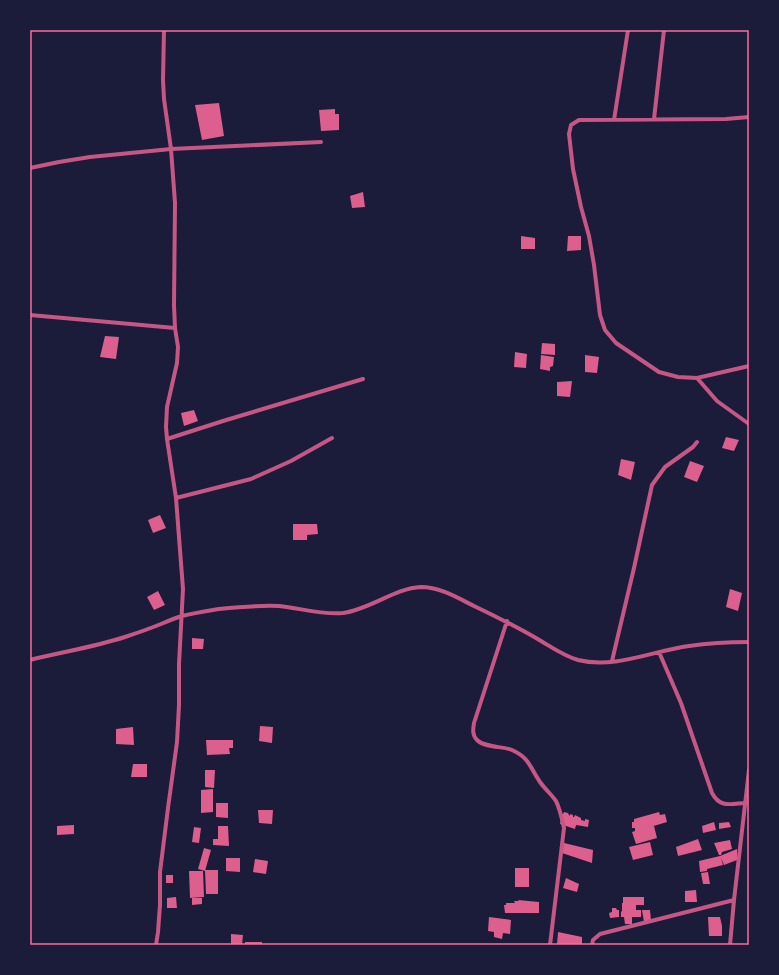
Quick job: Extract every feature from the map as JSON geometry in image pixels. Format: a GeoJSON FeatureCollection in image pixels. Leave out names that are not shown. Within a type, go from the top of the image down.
{"type":"FeatureCollection","features":[{"type":"Feature","properties":{"kind":"street"},"geometry":{"type":"LineString","coordinates":[[156,945],[160,912],[160,872],[177,742],[183,589],[176,498],[166,427],[167,407],[178,363],[178,347],[174,305],[175,203],[171,149],[163,86],[164,30]]}},
{"type":"Feature","properties":{"kind":"street"},"geometry":{"type":"LineString","coordinates":[[614,120],[628,30]]}},
{"type":"Feature","properties":{"kind":"street"},"geometry":{"type":"LineString","coordinates":[[654,119],[664,30]]}},
{"type":"Feature","properties":{"kind":"street"},"geometry":{"type":"LineString","coordinates":[[749,117],[726,119],[579,120],[571,125],[569,134],[572,169],[589,236],[600,315],[605,330],[616,343],[659,372],[678,377],[697,378],[749,366]]}},
{"type":"Feature","properties":{"kind":"street"},"geometry":{"type":"LineString","coordinates":[[30,168],[90,157],[171,149],[321,142]]}},
{"type":"Feature","properties":{"kind":"street"},"geometry":{"type":"LineString","coordinates":[[30,315],[175,328]]}},
{"type":"Feature","properties":{"kind":"street"},"geometry":{"type":"LineString","coordinates":[[697,378],[717,402],[749,424]]}},
{"type":"Feature","properties":{"kind":"street"},"geometry":{"type":"LineString","coordinates":[[167,439],[223,420],[363,380]]}},
{"type":"Feature","properties":{"kind":"street"},"geometry":{"type":"LineString","coordinates":[[176,498],[251,479],[291,461],[332,438]]}},
{"type":"Feature","properties":{"kind":"street"},"geometry":{"type":"LineString","coordinates":[[612,661],[652,485],[664,467],[693,447],[697,442]]}},
{"type":"Feature","properties":{"kind":"street"},"geometry":{"type":"LineString","coordinates":[[30,660],[126,637],[182,616],[246,607],[278,606],[330,614],[346,612],[412,588],[422,587],[448,593],[507,621],[559,652],[578,660],[590,662],[612,661],[631,659],[694,645],[721,642],[749,642]]}},
{"type":"Feature","properties":{"kind":"street"},"geometry":{"type":"LineString","coordinates":[[507,621],[472,732],[477,740],[486,745],[511,749],[524,756],[532,766],[539,781],[556,802],[562,816],[564,828],[550,945]]}},
{"type":"Feature","properties":{"kind":"street"},"geometry":{"type":"LineString","coordinates":[[659,652],[681,703],[715,799],[723,804],[745,804]]}},
{"type":"Feature","properties":{"kind":"street"},"geometry":{"type":"LineString","coordinates":[[730,945],[749,770]]}},
{"type":"Feature","properties":{"kind":"street"},"geometry":{"type":"LineString","coordinates":[[592,945],[593,940],[600,934],[734,900]]}},
{"type":"Feature","properties":{"kind":"building"},"geometry":{"type":"Polygon","coordinates":[[[219,103],[224,136],[202,140],[195,105],[219,103]]]}},
{"type":"Feature","properties":{"kind":"building"},"geometry":{"type":"Polygon","coordinates":[[[335,109],[335,114],[339,114],[339,130],[321,131],[319,110],[335,109]]]}},
{"type":"Feature","properties":{"kind":"building"},"geometry":{"type":"Polygon","coordinates":[[[363,192],[365,207],[352,208],[350,196],[363,192]]]}},
{"type":"Feature","properties":{"kind":"building"},"geometry":{"type":"Polygon","coordinates":[[[521,236],[535,238],[535,249],[521,249],[521,236]]]}},
{"type":"Feature","properties":{"kind":"building"},"geometry":{"type":"Polygon","coordinates":[[[568,236],[581,236],[581,250],[567,251],[568,236]]]}},
{"type":"Feature","properties":{"kind":"building"},"geometry":{"type":"Polygon","coordinates":[[[105,336],[119,337],[116,359],[100,357],[105,336]]]}},
{"type":"Feature","properties":{"kind":"building"},"geometry":{"type":"Polygon","coordinates":[[[542,343],[555,344],[555,355],[541,354],[542,343]]]}},
{"type":"Feature","properties":{"kind":"building"},"geometry":{"type":"Polygon","coordinates":[[[515,352],[527,354],[526,368],[514,367],[515,352]]]}},
{"type":"Feature","properties":{"kind":"building"},"geometry":{"type":"Polygon","coordinates":[[[541,355],[554,357],[553,366],[550,367],[550,371],[540,369],[541,355]]]}},
{"type":"Feature","properties":{"kind":"building"},"geometry":{"type":"Polygon","coordinates":[[[585,355],[599,357],[597,373],[585,372],[585,355]]]}},
{"type":"Feature","properties":{"kind":"building"},"geometry":{"type":"Polygon","coordinates":[[[572,381],[570,397],[557,396],[557,382],[572,381]]]}},
{"type":"Feature","properties":{"kind":"building"},"geometry":{"type":"Polygon","coordinates":[[[194,410],[198,421],[184,426],[181,413],[194,410]]]}},
{"type":"Feature","properties":{"kind":"building"},"geometry":{"type":"Polygon","coordinates":[[[726,437],[739,440],[734,451],[722,448],[726,437]]]}},
{"type":"Feature","properties":{"kind":"building"},"geometry":{"type":"Polygon","coordinates":[[[621,459],[635,462],[631,480],[618,475],[621,459]]]}},
{"type":"Feature","properties":{"kind":"building"},"geometry":{"type":"Polygon","coordinates":[[[690,461],[704,466],[697,482],[684,477],[690,461]]]}},
{"type":"Feature","properties":{"kind":"building"},"geometry":{"type":"Polygon","coordinates":[[[160,515],[166,528],[153,533],[148,520],[160,515]]]}},
{"type":"Feature","properties":{"kind":"building"},"geometry":{"type":"Polygon","coordinates":[[[293,524],[317,524],[318,534],[307,535],[307,540],[293,540],[293,524]]]}},
{"type":"Feature","properties":{"kind":"building"},"geometry":{"type":"Polygon","coordinates":[[[730,589],[742,593],[738,611],[726,607],[730,589]]]}},
{"type":"Feature","properties":{"kind":"building"},"geometry":{"type":"Polygon","coordinates":[[[158,591],[165,605],[154,610],[147,597],[158,591]]]}},
{"type":"Feature","properties":{"kind":"building"},"geometry":{"type":"Polygon","coordinates":[[[192,638],[204,639],[203,649],[192,649],[192,638]]]}},
{"type":"Feature","properties":{"kind":"building"},"geometry":{"type":"Polygon","coordinates":[[[260,726],[273,727],[272,743],[259,741],[260,726]]]}},
{"type":"Feature","properties":{"kind":"building"},"geometry":{"type":"Polygon","coordinates":[[[133,727],[134,745],[116,744],[116,729],[133,727]]]}},
{"type":"Feature","properties":{"kind":"building"},"geometry":{"type":"Polygon","coordinates":[[[206,740],[233,740],[233,748],[229,748],[230,754],[207,755],[206,740]]]}},
{"type":"Feature","properties":{"kind":"building"},"geometry":{"type":"Polygon","coordinates":[[[133,764],[147,764],[147,777],[131,777],[133,764]]]}},
{"type":"Feature","properties":{"kind":"building"},"geometry":{"type":"Polygon","coordinates":[[[205,770],[215,770],[214,788],[205,787],[205,770]]]}},
{"type":"Feature","properties":{"kind":"building"},"geometry":{"type":"Polygon","coordinates":[[[213,789],[213,812],[201,813],[201,790],[213,789]]]}},
{"type":"Feature","properties":{"kind":"building"},"geometry":{"type":"Polygon","coordinates":[[[216,803],[228,803],[228,818],[216,817],[216,803]]]}},
{"type":"Feature","properties":{"kind":"building"},"geometry":{"type":"Polygon","coordinates":[[[258,810],[273,810],[272,824],[259,823],[258,810]]]}},
{"type":"Feature","properties":{"kind":"building"},"geometry":{"type":"Polygon","coordinates":[[[564,812],[568,813],[570,816],[570,814],[573,815],[573,817],[575,815],[581,818],[581,820],[589,820],[588,827],[576,825],[575,829],[560,824],[562,814],[564,812]]]}},
{"type":"Feature","properties":{"kind":"building"},"geometry":{"type":"Polygon","coordinates":[[[659,812],[660,815],[665,814],[667,822],[647,828],[654,826],[657,838],[636,844],[632,832],[635,831],[635,828],[632,828],[632,822],[634,822],[634,819],[659,812]]]}},
{"type":"Feature","properties":{"kind":"building"},"geometry":{"type":"Polygon","coordinates":[[[714,822],[716,830],[703,833],[702,826],[714,822]]]}},
{"type":"Feature","properties":{"kind":"building"},"geometry":{"type":"Polygon","coordinates":[[[729,822],[731,827],[719,829],[719,823],[729,822]]]}},
{"type":"Feature","properties":{"kind":"building"},"geometry":{"type":"Polygon","coordinates":[[[74,825],[74,834],[57,835],[57,826],[74,825]]]}},
{"type":"Feature","properties":{"kind":"building"},"geometry":{"type":"Polygon","coordinates":[[[218,826],[228,826],[229,846],[213,845],[213,839],[218,839],[218,826]]]}},
{"type":"Feature","properties":{"kind":"building"},"geometry":{"type":"Polygon","coordinates":[[[194,827],[201,828],[199,843],[192,842],[194,827]]]}},
{"type":"Feature","properties":{"kind":"building"},"geometry":{"type":"Polygon","coordinates":[[[698,839],[702,850],[678,856],[676,847],[698,839]]]}},
{"type":"Feature","properties":{"kind":"building"},"geometry":{"type":"Polygon","coordinates":[[[730,840],[732,849],[722,852],[721,855],[719,855],[714,843],[730,840]]]}},
{"type":"Feature","properties":{"kind":"building"},"geometry":{"type":"Polygon","coordinates":[[[650,842],[653,855],[633,860],[629,847],[650,842]]]}},
{"type":"Feature","properties":{"kind":"building"},"geometry":{"type":"Polygon","coordinates":[[[564,843],[593,850],[592,863],[562,853],[564,843]]]}},
{"type":"Feature","properties":{"kind":"building"},"geometry":{"type":"Polygon","coordinates":[[[204,848],[211,850],[205,871],[198,869],[204,848]]]}},
{"type":"Feature","properties":{"kind":"building"},"geometry":{"type":"Polygon","coordinates":[[[737,849],[737,860],[724,865],[721,858],[723,865],[700,872],[699,861],[720,856],[737,849]]]}},
{"type":"Feature","properties":{"kind":"building"},"geometry":{"type":"Polygon","coordinates":[[[226,858],[240,858],[240,872],[226,871],[226,858]]]}},
{"type":"Feature","properties":{"kind":"building"},"geometry":{"type":"Polygon","coordinates":[[[255,859],[268,861],[266,874],[253,872],[255,859]]]}},
{"type":"Feature","properties":{"kind":"building"},"geometry":{"type":"Polygon","coordinates":[[[515,868],[529,868],[529,887],[515,887],[515,868]]]}},
{"type":"Feature","properties":{"kind":"building"},"geometry":{"type":"Polygon","coordinates":[[[205,870],[218,870],[218,894],[206,894],[205,870]]]}},
{"type":"Feature","properties":{"kind":"building"},"geometry":{"type":"Polygon","coordinates":[[[189,871],[203,871],[204,897],[190,898],[189,871]]]}},
{"type":"Feature","properties":{"kind":"building"},"geometry":{"type":"Polygon","coordinates":[[[708,872],[710,884],[703,884],[701,873],[708,872]]]}},
{"type":"Feature","properties":{"kind":"building"},"geometry":{"type":"Polygon","coordinates":[[[166,875],[173,875],[173,883],[166,883],[166,875]]]}},
{"type":"Feature","properties":{"kind":"building"},"geometry":{"type":"Polygon","coordinates":[[[566,878],[579,884],[577,892],[563,888],[566,878]]]}},
{"type":"Feature","properties":{"kind":"building"},"geometry":{"type":"Polygon","coordinates":[[[696,890],[697,902],[685,902],[685,891],[696,890]]]}},
{"type":"Feature","properties":{"kind":"building"},"geometry":{"type":"Polygon","coordinates":[[[176,897],[177,908],[167,908],[167,898],[176,897]]]}},
{"type":"Feature","properties":{"kind":"building"},"geometry":{"type":"Polygon","coordinates":[[[623,897],[644,897],[644,905],[636,905],[636,910],[641,910],[641,917],[632,917],[632,924],[625,924],[624,917],[621,917],[623,897]]]}},
{"type":"Feature","properties":{"kind":"building"},"geometry":{"type":"Polygon","coordinates":[[[192,898],[202,898],[202,904],[192,905],[192,898]]]}},
{"type":"Feature","properties":{"kind":"building"},"geometry":{"type":"Polygon","coordinates":[[[518,900],[539,902],[539,913],[505,913],[504,905],[506,905],[506,903],[515,903],[514,901],[519,901],[518,900]]]}},
{"type":"Feature","properties":{"kind":"building"},"geometry":{"type":"Polygon","coordinates":[[[612,908],[619,910],[619,917],[610,918],[609,913],[612,912],[612,908]]]}},
{"type":"Feature","properties":{"kind":"building"},"geometry":{"type":"Polygon","coordinates":[[[642,910],[650,910],[651,920],[644,922],[642,910]]]}},
{"type":"Feature","properties":{"kind":"building"},"geometry":{"type":"Polygon","coordinates":[[[489,917],[511,920],[510,934],[503,933],[502,939],[494,937],[494,932],[488,931],[489,917]]]}},
{"type":"Feature","properties":{"kind":"building"},"geometry":{"type":"Polygon","coordinates":[[[708,917],[720,917],[722,936],[709,936],[708,917]]]}},
{"type":"Feature","properties":{"kind":"building"},"geometry":{"type":"Polygon","coordinates":[[[558,932],[582,937],[582,945],[557,945],[558,932]]]}},
{"type":"Feature","properties":{"kind":"building"},"geometry":{"type":"Polygon","coordinates":[[[231,934],[243,935],[242,945],[231,945],[231,934]]]}},
{"type":"Feature","properties":{"kind":"building"},"geometry":{"type":"Polygon","coordinates":[[[245,942],[262,942],[262,945],[245,945],[245,942]]]}}]}
